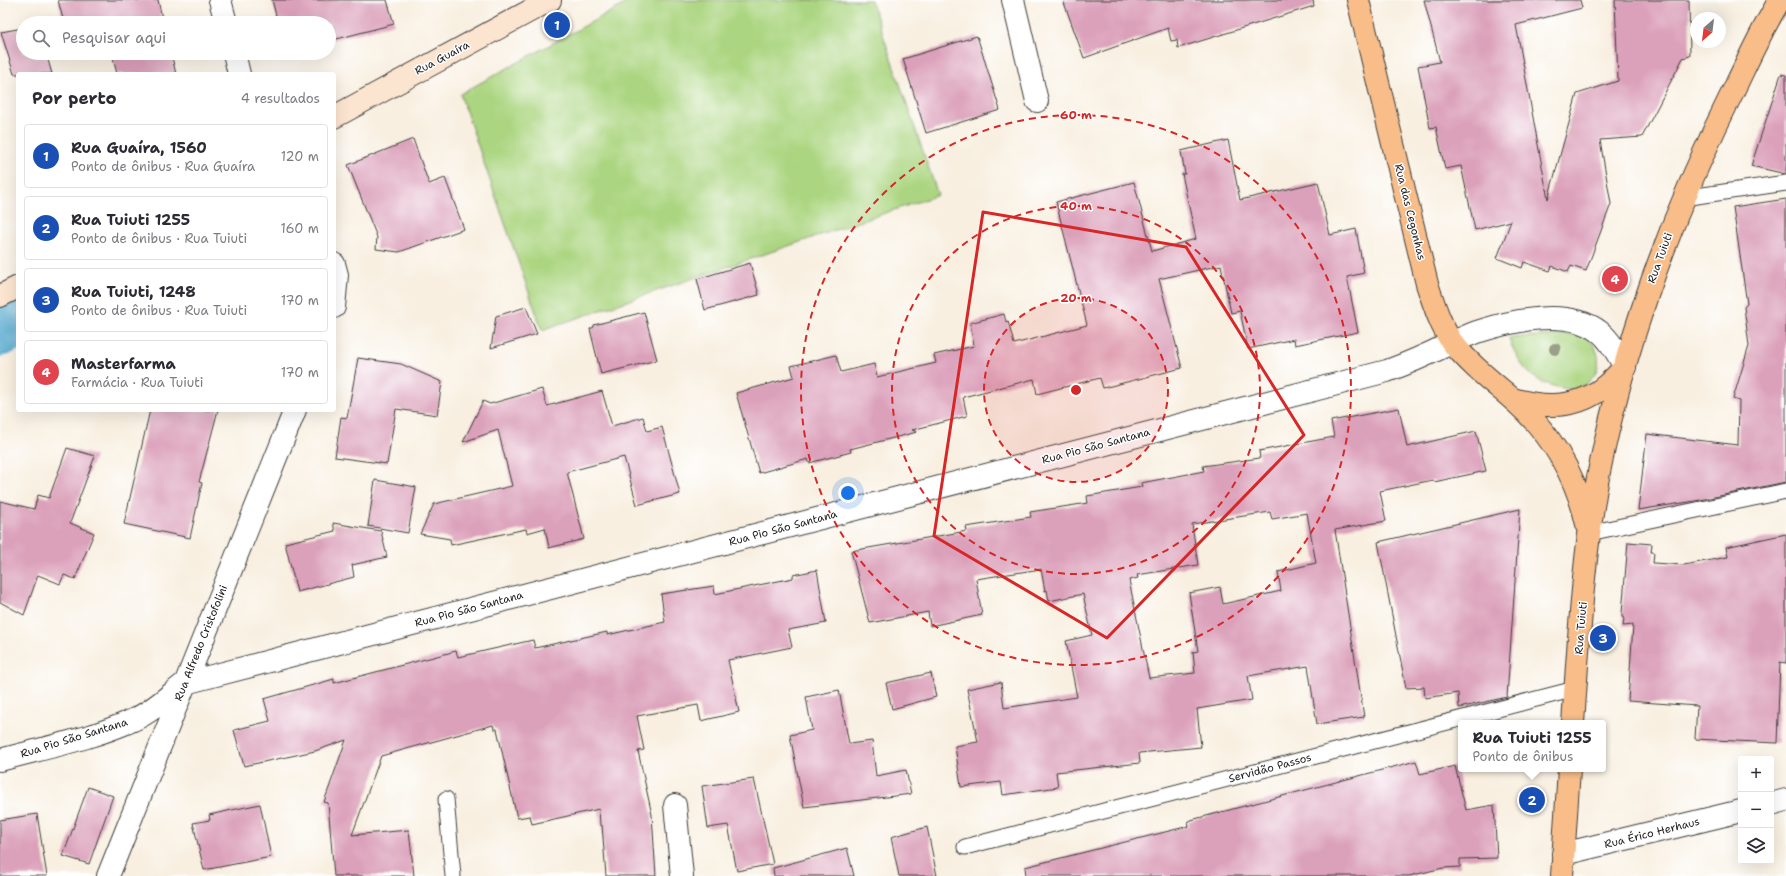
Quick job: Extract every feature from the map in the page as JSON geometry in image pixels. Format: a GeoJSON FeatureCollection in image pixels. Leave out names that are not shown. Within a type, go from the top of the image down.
{"type":"FeatureCollection","features":[{"type":"Feature","properties":{"kind":"main road","name":"Rua das Cegonhas"},"geometry":{"type":"LineString","coordinates":[[1358,0],[1427,284],[1437,314],[1453,343],[1484,376],[1511,398]]}},
{"type":"Feature","properties":{"kind":"main road","name":"Rua Tuiuti"},"geometry":{"type":"LineString","coordinates":[[1573,720],[1589,533],[1599,473],[1625,367],[1649,287],[1682,198],[1722,112],[1779,8]]}},
{"type":"Feature","properties":{"kind":"main road"},"geometry":{"type":"LineString","coordinates":[[1511,398],[1533,404],[1555,406],[1577,402],[1604,388],[1625,367]]}},
{"type":"Feature","properties":{"kind":"main road","name":"Rua Tuiuti"},"geometry":{"type":"LineString","coordinates":[[1511,398],[1534,419],[1554,443],[1570,470],[1582,501],[1589,533]]}},
{"type":"Feature","properties":{"kind":"main road"},"geometry":{"type":"LineString","coordinates":[[1562,876],[1570,772]]}},
{"type":"Feature","properties":{"kind":"street"},"geometry":{"type":"LineString","coordinates":[[220,0],[224,16]]}},
{"type":"Feature","properties":{"kind":"street","name":"Rua Guaíra"},"geometry":{"type":"LineString","coordinates":[[336,115],[550,0]]}},
{"type":"Feature","properties":{"kind":"street"},"geometry":{"type":"LineString","coordinates":[[1013,0],[1038,101]]}},
{"type":"Feature","properties":{"kind":"street"},"geometry":{"type":"LineString","coordinates":[[236,60],[239,72]]}},
{"type":"Feature","properties":{"kind":"street"},"geometry":{"type":"LineString","coordinates":[[336,272],[336,286]]}},
{"type":"Feature","properties":{"kind":"street"},"geometry":{"type":"LineString","coordinates":[[0,296],[16,288]]}},
{"type":"Feature","properties":{"kind":"street","name":"Rua Pio São Santana"},"geometry":{"type":"LineString","coordinates":[[0,760],[58,745],[133,720],[154,708],[185,683],[1387,371],[1407,364],[1478,331],[1512,323],[1561,318],[1583,323],[1600,332],[1612,345],[1625,367]]}},
{"type":"Feature","properties":{"kind":"street","name":"Rua Alfredo Cristofolini"},"geometry":{"type":"LineString","coordinates":[[108,876],[294,412]]}},
{"type":"Feature","properties":{"kind":"street"},"geometry":{"type":"LineString","coordinates":[[1774,803],[1786,800]]}},
{"type":"Feature","properties":{"kind":"street"},"geometry":{"type":"LineString","coordinates":[[675,805],[682,876]]}},
{"type":"Feature","properties":{"kind":"street","name":"Rua Érico Herhaus"},"geometry":{"type":"LineString","coordinates":[[1563,854],[1738,812]]}},
{"type":"Feature","properties":{"kind":"lane"},"geometry":{"type":"LineString","coordinates":[[1682,198],[1786,183]]}},
{"type":"Feature","properties":{"kind":"lane"},"geometry":{"type":"LineString","coordinates":[[1589,533],[1786,492]]}},
{"type":"Feature","properties":{"kind":"lane","name":"Servidão Passos"},"geometry":{"type":"LineString","coordinates":[[965,847],[1576,689]]}},
{"type":"Feature","properties":{"kind":"lane"},"geometry":{"type":"LineString","coordinates":[[446,800],[454,876]]}},
{"type":"Feature","properties":{"kind":"highlighted area"},"geometry":{"type":"Polygon","coordinates":[[[983,212],[1186,247],[1304,435],[1107,638],[934,536],[983,212]]]}},
{"type":"Feature","properties":{"kind":"green space"},"geometry":{"type":"Polygon","coordinates":[[[632,0],[871,0],[938,195],[542,330],[460,94],[632,0]]]}},
{"type":"Feature","properties":{"kind":"green space"},"geometry":{"type":"Polygon","coordinates":[[[1571,334],[1581,336],[1591,342],[1595,348],[1598,360],[1596,372],[1592,378],[1582,386],[1573,389],[1548,384],[1533,376],[1526,370],[1516,356],[1509,338],[1571,334]]]}},
{"type":"Feature","properties":{"kind":"building"},"geometry":{"type":"Polygon","coordinates":[[[58,0],[158,0],[161,16],[62,16],[58,0]]]}},
{"type":"Feature","properties":{"kind":"building"},"geometry":{"type":"Polygon","coordinates":[[[272,0],[387,0],[394,24],[336,39],[336,16],[276,16],[272,0]]]}},
{"type":"Feature","properties":{"kind":"building"},"geometry":{"type":"Polygon","coordinates":[[[1063,0],[1313,0],[1314,6],[1178,48],[1177,40],[1171,41],[1168,28],[1084,58],[1063,0]]]}},
{"type":"Feature","properties":{"kind":"building"},"geometry":{"type":"Polygon","coordinates":[[[1424,0],[1580,0],[1582,8],[1516,25],[1548,199],[1577,94],[1618,81],[1615,0],[1689,0],[1690,56],[1683,58],[1642,137],[1600,140],[1611,204],[1586,271],[1571,266],[1568,272],[1552,266],[1550,271],[1524,262],[1522,268],[1497,258],[1511,221],[1475,230],[1461,166],[1445,169],[1436,127],[1430,128],[1418,66],[1440,62],[1424,0]]]}},
{"type":"Feature","properties":{"kind":"building"},"geometry":{"type":"Polygon","coordinates":[[[16,29],[16,60],[48,60],[51,72],[16,72],[16,74],[14,74],[1,32],[16,29]]]}},
{"type":"Feature","properties":{"kind":"building"},"geometry":{"type":"Polygon","coordinates":[[[977,36],[1000,110],[926,133],[903,59],[977,36]]]}},
{"type":"Feature","properties":{"kind":"building"},"geometry":{"type":"Polygon","coordinates":[[[114,60],[173,60],[176,72],[117,72],[114,60]]]}},
{"type":"Feature","properties":{"kind":"building"},"geometry":{"type":"Polygon","coordinates":[[[1781,74],[1786,75],[1786,174],[1751,166],[1781,74]]]}},
{"type":"Feature","properties":{"kind":"building"},"geometry":{"type":"Polygon","coordinates":[[[413,139],[429,184],[445,178],[464,229],[399,252],[376,249],[377,237],[348,165],[413,139]]]}},
{"type":"Feature","properties":{"kind":"building"},"geometry":{"type":"Polygon","coordinates":[[[1228,140],[1240,200],[1318,182],[1330,235],[1356,229],[1364,273],[1347,277],[1358,332],[1295,345],[1294,339],[1248,349],[1240,311],[1231,313],[1221,265],[1159,279],[1182,368],[1103,388],[1100,378],[1037,394],[1034,379],[963,397],[967,416],[912,430],[917,432],[850,449],[851,452],[809,463],[808,459],[759,473],[736,393],[794,377],[791,366],[836,355],[841,372],[874,364],[877,377],[936,363],[934,355],[974,346],[970,323],[1004,314],[1006,322],[1008,321],[1014,344],[1087,325],[1056,202],[1134,182],[1152,251],[1196,239],[1182,174],[1185,174],[1181,151],[1228,140]]]}},
{"type":"Feature","properties":{"kind":"building"},"geometry":{"type":"Polygon","coordinates":[[[1786,199],[1786,482],[1695,501],[1638,510],[1647,434],[1738,445],[1739,401],[1733,399],[1749,346],[1744,307],[1747,304],[1733,207],[1786,199]]]}},
{"type":"Feature","properties":{"kind":"building"},"geometry":{"type":"Polygon","coordinates":[[[750,263],[759,295],[705,310],[697,279],[750,263]]]}},
{"type":"Feature","properties":{"kind":"building"},"geometry":{"type":"Polygon","coordinates":[[[526,307],[537,334],[491,348],[496,316],[526,307]]]}},
{"type":"Feature","properties":{"kind":"building"},"geometry":{"type":"Polygon","coordinates":[[[644,312],[657,360],[601,374],[590,329],[594,327],[594,325],[644,312]]]}},
{"type":"Feature","properties":{"kind":"building"},"geometry":{"type":"Polygon","coordinates":[[[358,358],[401,364],[442,382],[437,415],[396,409],[387,464],[335,457],[341,417],[347,418],[358,358]]]}},
{"type":"Feature","properties":{"kind":"building"},"geometry":{"type":"Polygon","coordinates":[[[542,389],[547,406],[602,391],[612,426],[643,417],[647,431],[662,427],[680,494],[637,505],[624,457],[567,472],[584,539],[549,548],[545,528],[527,533],[526,529],[451,545],[450,539],[420,534],[434,504],[512,486],[498,430],[463,442],[483,401],[490,404],[542,389]]]}},
{"type":"Feature","properties":{"kind":"building"},"geometry":{"type":"Polygon","coordinates":[[[1399,408],[1407,447],[1476,431],[1486,471],[1380,491],[1386,521],[1335,530],[1364,717],[1317,724],[1308,666],[1248,676],[1252,700],[1197,709],[1201,747],[1139,753],[1140,763],[1056,772],[1058,787],[1003,795],[1001,782],[961,787],[955,746],[978,742],[967,689],[1001,682],[1004,708],[1077,697],[1066,641],[1092,635],[1083,594],[1049,601],[1047,590],[1045,591],[1041,569],[976,579],[982,615],[930,626],[928,612],[870,623],[851,551],[967,531],[966,527],[1031,517],[1030,512],[1088,503],[1087,496],[1142,487],[1141,483],[1204,471],[1203,466],[1260,458],[1259,451],[1334,437],[1331,421],[1399,408]],[[1270,512],[1192,524],[1198,565],[1137,575],[1138,578],[1129,580],[1149,678],[1195,673],[1193,652],[1198,651],[1189,593],[1220,587],[1223,604],[1281,591],[1278,572],[1316,563],[1307,513],[1272,519],[1270,512]]]}},
{"type":"Feature","properties":{"kind":"building"},"geometry":{"type":"Polygon","coordinates":[[[150,412],[217,412],[199,482],[202,483],[190,538],[124,524],[150,412]]]}},
{"type":"Feature","properties":{"kind":"building"},"geometry":{"type":"Polygon","coordinates":[[[67,448],[95,456],[70,523],[94,533],[75,579],[64,575],[60,584],[38,575],[24,615],[0,602],[0,501],[34,509],[38,495],[49,498],[67,448]]]}},
{"type":"Feature","properties":{"kind":"building"},"geometry":{"type":"Polygon","coordinates":[[[375,480],[416,487],[408,533],[368,526],[375,480]]]}},
{"type":"Feature","properties":{"kind":"building"},"geometry":{"type":"Polygon","coordinates":[[[1520,509],[1507,697],[1459,708],[1458,693],[1425,698],[1424,687],[1406,688],[1378,542],[1520,509]]]}},
{"type":"Feature","properties":{"kind":"building"},"geometry":{"type":"Polygon","coordinates":[[[333,523],[381,531],[387,557],[352,565],[354,577],[297,592],[285,543],[335,531],[333,523]]]}},
{"type":"Feature","properties":{"kind":"building"},"geometry":{"type":"Polygon","coordinates":[[[1786,534],[1786,663],[1780,662],[1777,743],[1695,739],[1697,706],[1628,701],[1633,625],[1623,626],[1624,618],[1622,617],[1622,613],[1628,542],[1652,544],[1651,552],[1654,552],[1653,563],[1684,565],[1728,557],[1726,547],[1786,534]]]}},
{"type":"Feature","properties":{"kind":"building"},"geometry":{"type":"Polygon","coordinates":[[[817,570],[826,623],[788,630],[792,647],[728,660],[739,712],[701,721],[698,705],[637,716],[644,750],[638,751],[652,815],[656,876],[606,876],[602,825],[600,825],[599,809],[532,824],[530,816],[517,818],[497,729],[494,729],[493,725],[381,756],[352,835],[409,830],[414,876],[334,876],[328,803],[324,802],[346,740],[315,751],[244,766],[234,730],[270,721],[264,699],[334,679],[334,683],[456,651],[458,657],[533,640],[535,648],[607,632],[607,635],[665,622],[661,594],[714,586],[715,594],[793,578],[793,575],[817,570]]]}},
{"type":"Feature","properties":{"kind":"building"},"geometry":{"type":"Polygon","coordinates":[[[931,673],[936,697],[892,709],[886,683],[931,673]]]}},
{"type":"Feature","properties":{"kind":"building"},"geometry":{"type":"Polygon","coordinates":[[[839,690],[849,744],[872,741],[876,776],[906,770],[911,794],[804,807],[790,735],[812,730],[806,697],[839,690]]]}},
{"type":"Feature","properties":{"kind":"building"},"geometry":{"type":"Polygon","coordinates":[[[1416,761],[1420,774],[1455,766],[1466,810],[1494,805],[1497,858],[1460,859],[1460,867],[1443,868],[1409,876],[1026,876],[1025,867],[1189,826],[1188,822],[1191,820],[1416,761]]]}},
{"type":"Feature","properties":{"kind":"building"},"geometry":{"type":"Polygon","coordinates":[[[754,779],[773,864],[737,871],[728,825],[708,828],[702,786],[754,779]]]}},
{"type":"Feature","properties":{"kind":"building"},"geometry":{"type":"Polygon","coordinates":[[[88,787],[113,796],[89,864],[63,856],[88,787]]]}},
{"type":"Feature","properties":{"kind":"building"},"geometry":{"type":"Polygon","coordinates":[[[260,804],[271,857],[204,870],[193,823],[210,820],[209,815],[260,804]]]}},
{"type":"Feature","properties":{"kind":"building"},"geometry":{"type":"Polygon","coordinates":[[[37,814],[47,876],[0,876],[0,820],[37,814]]]}},
{"type":"Feature","properties":{"kind":"building"},"geometry":{"type":"Polygon","coordinates":[[[927,827],[937,876],[899,876],[891,837],[927,827]]]}},
{"type":"Feature","properties":{"kind":"building"},"geometry":{"type":"Polygon","coordinates":[[[847,848],[854,876],[774,876],[773,868],[847,848]]]}},
{"type":"Feature","properties":{"kind":"waterway"},"geometry":{"type":"LineString","coordinates":[[0,329],[16,321]]}},
{"type":"Feature","properties":{"kind":"place","name":"Rua Guaíra, 1560"},"geometry":{"type":"Point","coordinates":[557,25]}},
{"type":"Feature","properties":{"kind":"place","name":"Masterfarma"},"geometry":{"type":"Point","coordinates":[1615,279]}},
{"type":"Feature","properties":{"kind":"place","name":"Rua Tuiuti, 1248"},"geometry":{"type":"Point","coordinates":[1603,638]}},
{"type":"Feature","properties":{"kind":"place","name":"Rua Tuiuti 1255"},"geometry":{"type":"Point","coordinates":[1532,800]}}]}
